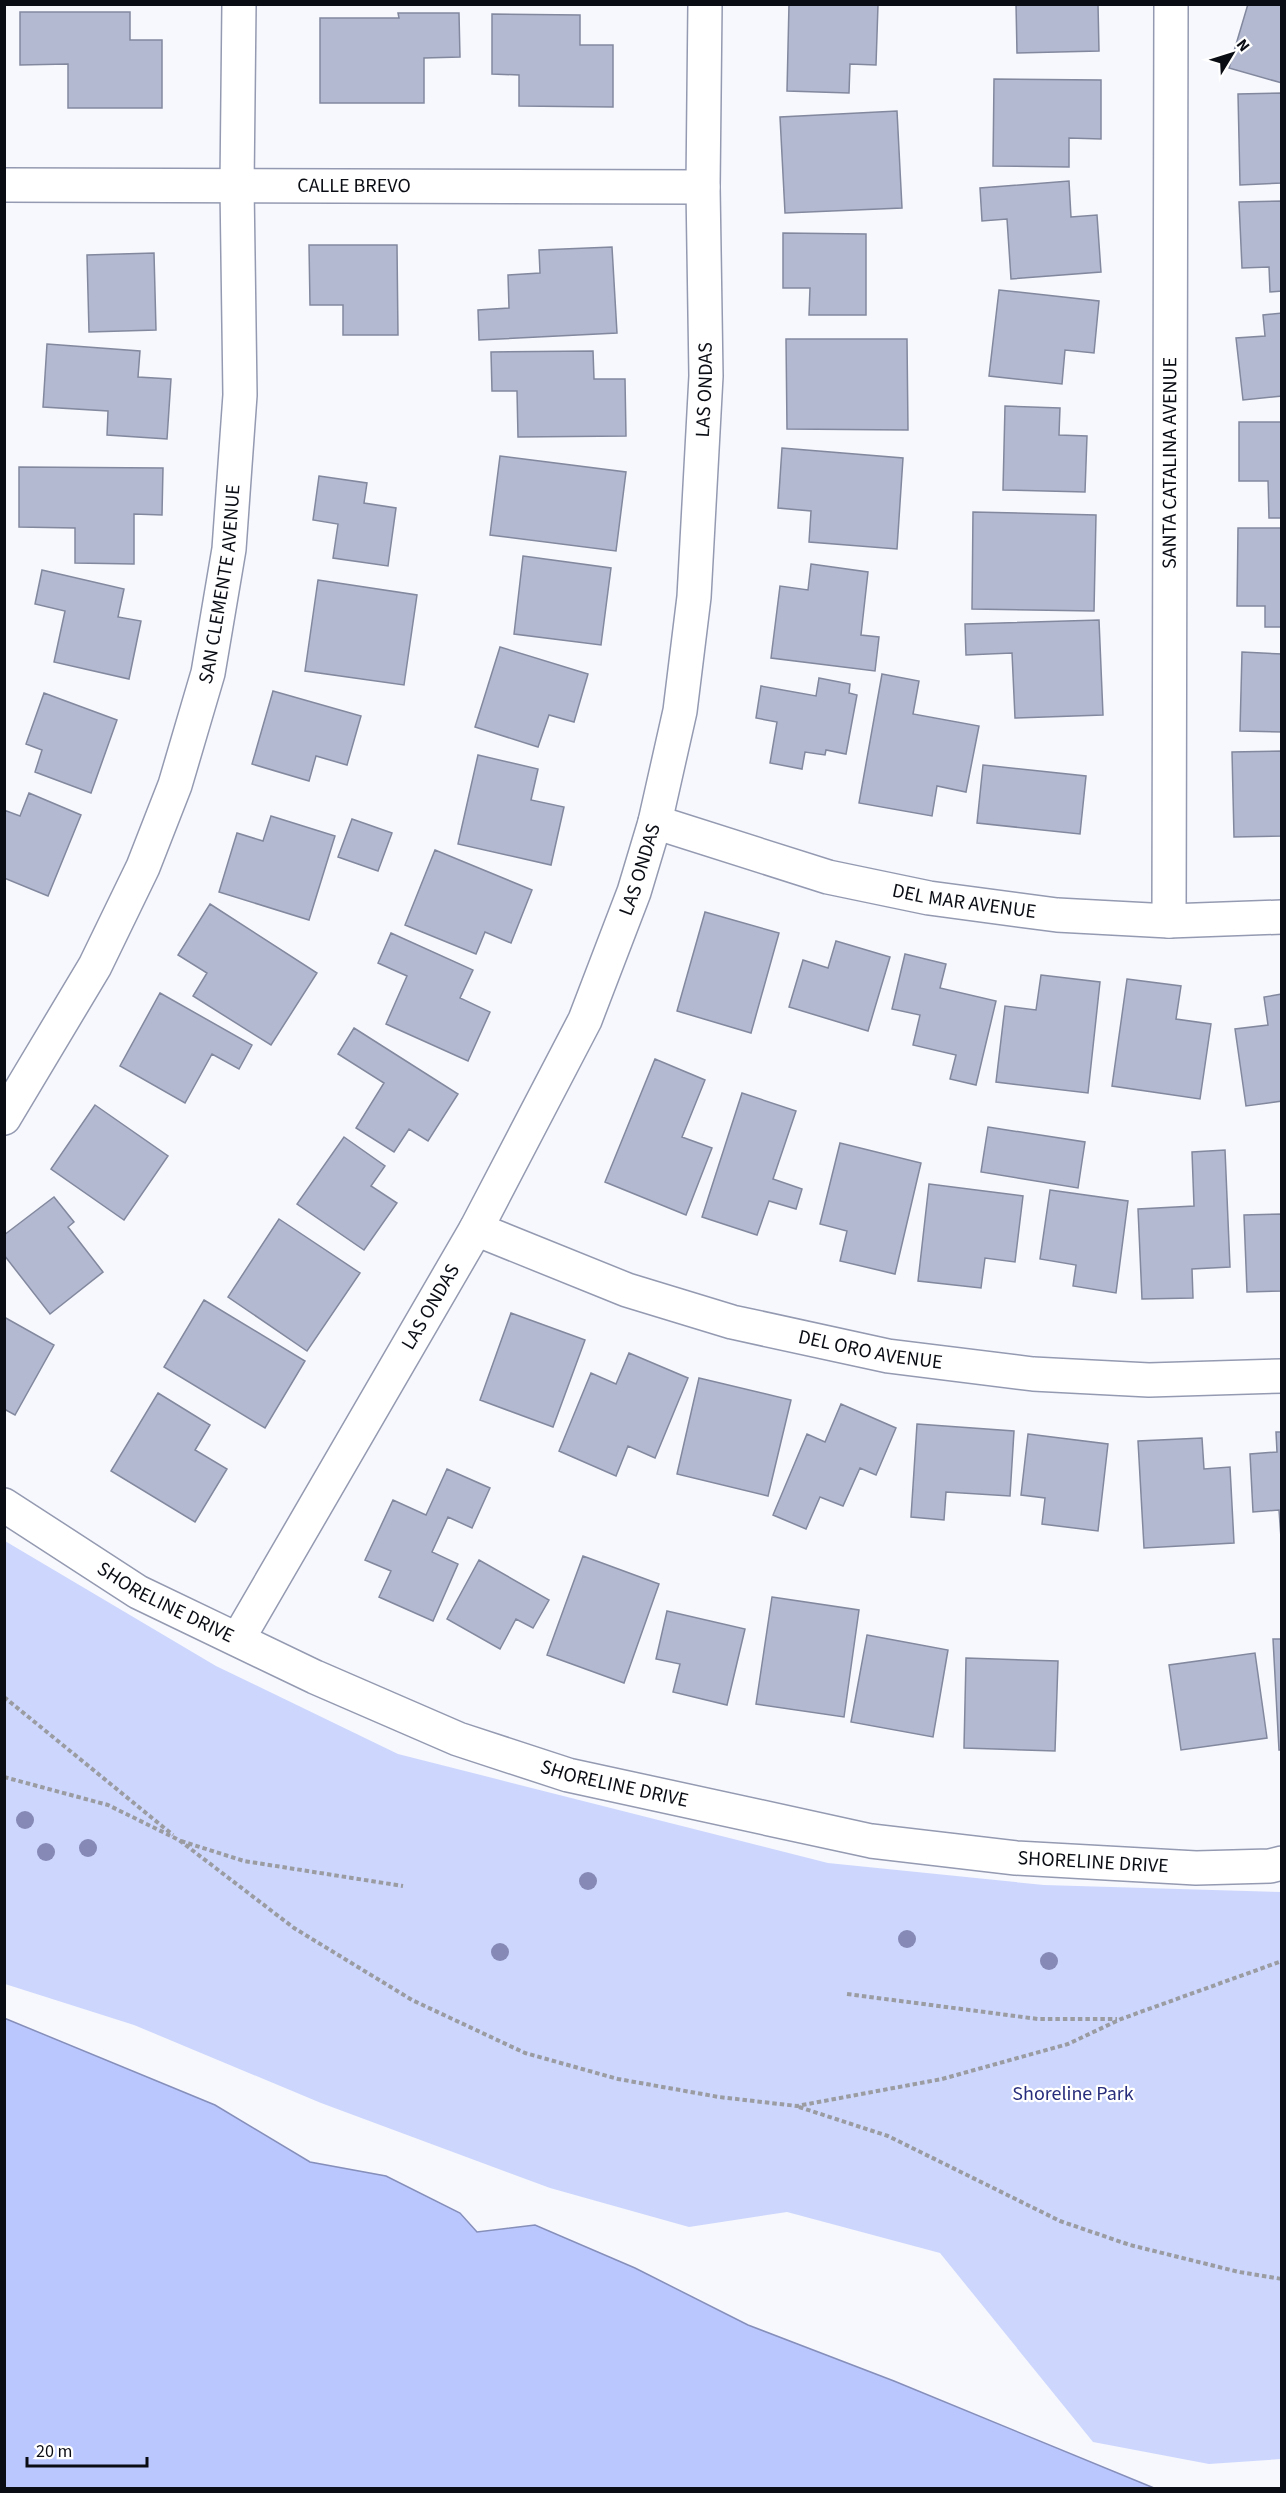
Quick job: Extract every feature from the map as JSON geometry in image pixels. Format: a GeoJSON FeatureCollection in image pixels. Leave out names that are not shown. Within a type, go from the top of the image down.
{"type":"FeatureCollection","features":[{"type":"Feature","properties":{"kind":"street","name":"SAN CLEMENTE AVENUE"},"geometry":{"type":"LineString","coordinates":[[4,1118],[95,966],[143,867],[175,785],[208,673],[229,549],[240,395],[237,186],[239,4]]}},
{"type":"Feature","properties":{"kind":"street","name":"LAS ONDAS"},"geometry":{"type":"LineString","coordinates":[[238,1639],[476,1228],[585,1020],[634,892],[655,822],[680,711],[694,597],[706,376],[703,187],[705,4]]}},
{"type":"Feature","properties":{"kind":"street","name":"SANTA CATALINA AVENUE"},"geometry":{"type":"LineString","coordinates":[[1169,921],[1171,4]]}},
{"type":"Feature","properties":{"kind":"street","name":"CALLE BREVO"},"geometry":{"type":"LineString","coordinates":[[4,185],[703,187]]}},
{"type":"Feature","properties":{"kind":"street","name":"DEL MAR AVENUE"},"geometry":{"type":"LineString","coordinates":[[655,822],[828,877],[929,898],[1058,915],[1169,921],[1281,917]]}},
{"type":"Feature","properties":{"kind":"street","name":"DEL ORO AVENUE"},"geometry":{"type":"LineString","coordinates":[[476,1228],[627,1290],[732,1322],[888,1356],[1056,1376],[1149,1380],[1281,1376]]}},
{"type":"Feature","properties":{"kind":"street","name":"SHORELINE DRIVE"},"geometry":{"type":"LineString","coordinates":[[4,1505],[138,1592],[315,1677],[458,1739],[557,1772],[871,1841],[1049,1860],[1196,1868],[1270,1866],[1281,1863]]}},
{"type":"Feature","properties":{"kind":"path"},"geometry":{"type":"LineString","coordinates":[[4,1697],[179,1840],[294,1928],[412,2000],[525,2053],[618,2079],[719,2097],[797,2106],[888,2136],[1060,2221],[1130,2245],[1239,2272],[1281,2279]]}},
{"type":"Feature","properties":{"kind":"path"},"geometry":{"type":"LineString","coordinates":[[4,1777],[108,1805],[179,1840],[244,1861],[403,1886]]}},
{"type":"Feature","properties":{"kind":"path"},"geometry":{"type":"LineString","coordinates":[[797,2106],[942,2079],[1068,2044],[1121,2019],[1281,1961]]}},
{"type":"Feature","properties":{"kind":"path"},"geometry":{"type":"LineString","coordinates":[[847,1994],[1038,2019],[1121,2019]]}},
{"type":"Feature","properties":{"kind":"green space","name":"Shoreline Park"},"geometry":{"type":"Polygon","coordinates":[[[5,1541],[216,1666],[398,1754],[828,1863],[1044,1885],[1281,1892],[1281,2459],[1209,2464],[1093,2442],[940,2253],[787,2212],[689,2227],[550,2188],[321,2103],[134,2025],[5,1984],[5,1541]]]}},
{"type":"Feature","properties":{"kind":"shaded area"},"geometry":{"type":"Polygon","coordinates":[[[4,2018],[215,2105],[310,2162],[386,2176],[460,2213],[477,2232],[535,2225],[635,2268],[748,2325],[894,2381],[1154,2488],[5,2488],[4,2018]]]}},
{"type":"Feature","properties":{"kind":"building"},"geometry":{"type":"Polygon","coordinates":[[[789,4],[878,5],[876,65],[850,64],[849,93],[787,91],[789,4]]]}},
{"type":"Feature","properties":{"kind":"building"},"geometry":{"type":"Polygon","coordinates":[[[1016,4],[1098,4],[1099,51],[1017,53],[1016,4]]]}},
{"type":"Feature","properties":{"kind":"building"},"geometry":{"type":"Polygon","coordinates":[[[1248,4],[1282,4],[1282,83],[1229,68],[1248,4]]]}},
{"type":"Feature","properties":{"kind":"building"},"geometry":{"type":"Polygon","coordinates":[[[20,12],[130,12],[130,40],[162,40],[162,108],[68,108],[68,64],[20,65],[20,12]]]}},
{"type":"Feature","properties":{"kind":"building"},"geometry":{"type":"Polygon","coordinates":[[[398,13],[459,13],[460,57],[424,58],[424,103],[320,103],[320,18],[399,18],[398,13]]]}},
{"type":"Feature","properties":{"kind":"building"},"geometry":{"type":"Polygon","coordinates":[[[492,14],[580,15],[580,45],[613,45],[613,107],[519,106],[519,75],[492,74],[492,14]]]}},
{"type":"Feature","properties":{"kind":"building"},"geometry":{"type":"Polygon","coordinates":[[[994,79],[1101,80],[1101,139],[1069,138],[1069,167],[993,166],[994,79]]]}},
{"type":"Feature","properties":{"kind":"building"},"geometry":{"type":"Polygon","coordinates":[[[1282,93],[1282,183],[1240,185],[1238,94],[1282,93]]]}},
{"type":"Feature","properties":{"kind":"building"},"geometry":{"type":"Polygon","coordinates":[[[897,111],[902,208],[785,213],[780,117],[897,111]]]}},
{"type":"Feature","properties":{"kind":"building"},"geometry":{"type":"Polygon","coordinates":[[[1069,181],[1071,217],[1097,215],[1101,272],[1011,279],[1007,219],[982,221],[980,188],[1069,181]]]}},
{"type":"Feature","properties":{"kind":"building"},"geometry":{"type":"Polygon","coordinates":[[[1282,201],[1282,291],[1270,292],[1269,267],[1242,268],[1239,202],[1282,201]]]}},
{"type":"Feature","properties":{"kind":"building"},"geometry":{"type":"Polygon","coordinates":[[[783,233],[866,234],[866,315],[809,315],[810,288],[783,288],[783,233]]]}},
{"type":"Feature","properties":{"kind":"building"},"geometry":{"type":"Polygon","coordinates":[[[309,245],[397,245],[398,335],[343,335],[343,305],[310,305],[309,245]]]}},
{"type":"Feature","properties":{"kind":"building"},"geometry":{"type":"Polygon","coordinates":[[[612,247],[617,333],[479,340],[478,310],[509,308],[508,275],[540,273],[539,250],[612,247]]]}},
{"type":"Feature","properties":{"kind":"building"},"geometry":{"type":"Polygon","coordinates":[[[154,253],[156,330],[89,332],[87,255],[154,253]]]}},
{"type":"Feature","properties":{"kind":"building"},"geometry":{"type":"Polygon","coordinates":[[[999,290],[1099,301],[1094,353],[1065,350],[1062,384],[989,376],[999,290]]]}},
{"type":"Feature","properties":{"kind":"building"},"geometry":{"type":"Polygon","coordinates":[[[1282,313],[1282,396],[1243,400],[1236,338],[1265,336],[1263,315],[1282,313]]]}},
{"type":"Feature","properties":{"kind":"building"},"geometry":{"type":"Polygon","coordinates":[[[786,339],[907,339],[908,430],[787,429],[786,339]]]}},
{"type":"Feature","properties":{"kind":"building"},"geometry":{"type":"Polygon","coordinates":[[[47,344],[140,351],[138,377],[171,379],[167,439],[107,435],[108,411],[43,407],[47,344]]]}},
{"type":"Feature","properties":{"kind":"building"},"geometry":{"type":"Polygon","coordinates":[[[593,351],[594,379],[625,379],[626,436],[518,437],[517,391],[492,391],[491,352],[593,351]]]}},
{"type":"Feature","properties":{"kind":"building"},"geometry":{"type":"Polygon","coordinates":[[[1005,406],[1060,408],[1059,435],[1087,436],[1085,492],[1003,490],[1005,406]]]}},
{"type":"Feature","properties":{"kind":"building"},"geometry":{"type":"Polygon","coordinates":[[[1239,422],[1282,422],[1282,518],[1269,518],[1268,481],[1239,481],[1239,422]]]}},
{"type":"Feature","properties":{"kind":"building"},"geometry":{"type":"Polygon","coordinates":[[[782,448],[903,458],[897,549],[809,542],[811,511],[778,508],[782,448]]]}},
{"type":"Feature","properties":{"kind":"building"},"geometry":{"type":"Polygon","coordinates":[[[500,456],[626,472],[616,551],[490,535],[500,456]]]}},
{"type":"Feature","properties":{"kind":"building"},"geometry":{"type":"Polygon","coordinates":[[[19,467],[163,468],[162,515],[134,514],[134,564],[75,563],[75,528],[19,527],[19,467]]]}},
{"type":"Feature","properties":{"kind":"building"},"geometry":{"type":"Polygon","coordinates":[[[319,476],[367,483],[364,503],[396,508],[388,566],[333,558],[338,524],[313,520],[319,476]]]}},
{"type":"Feature","properties":{"kind":"building"},"geometry":{"type":"Polygon","coordinates":[[[973,512],[1096,515],[1094,611],[972,609],[973,512]]]}},
{"type":"Feature","properties":{"kind":"building"},"geometry":{"type":"Polygon","coordinates":[[[1238,528],[1282,528],[1282,627],[1265,627],[1265,606],[1237,606],[1238,528]]]}},
{"type":"Feature","properties":{"kind":"building"},"geometry":{"type":"Polygon","coordinates":[[[523,556],[611,568],[601,645],[514,634],[523,556]]]}},
{"type":"Feature","properties":{"kind":"building"},"geometry":{"type":"Polygon","coordinates":[[[811,564],[868,572],[861,635],[879,637],[875,671],[771,658],[780,586],[808,590],[811,564]]]}},
{"type":"Feature","properties":{"kind":"building"},"geometry":{"type":"Polygon","coordinates":[[[42,570],[124,589],[118,617],[141,621],[129,679],[54,662],[65,611],[35,604],[42,570]]]}},
{"type":"Feature","properties":{"kind":"building"},"geometry":{"type":"Polygon","coordinates":[[[318,580],[417,595],[404,685],[305,671],[318,580]]]}},
{"type":"Feature","properties":{"kind":"building"},"geometry":{"type":"Polygon","coordinates":[[[1099,620],[1103,715],[1015,718],[1012,653],[966,655],[965,624],[1099,620]]]}},
{"type":"Feature","properties":{"kind":"building"},"geometry":{"type":"Polygon","coordinates":[[[500,647],[588,674],[574,722],[549,715],[538,747],[475,727],[500,647]]]}},
{"type":"Feature","properties":{"kind":"building"},"geometry":{"type":"Polygon","coordinates":[[[1242,652],[1282,654],[1282,732],[1240,731],[1242,652]]]}},
{"type":"Feature","properties":{"kind":"building"},"geometry":{"type":"Polygon","coordinates":[[[882,674],[919,681],[913,714],[979,726],[966,792],[937,786],[932,816],[859,803],[882,674]]]}},
{"type":"Feature","properties":{"kind":"building"},"geometry":{"type":"Polygon","coordinates":[[[819,678],[850,684],[849,693],[857,695],[846,754],[826,750],[825,755],[805,752],[802,769],[770,763],[777,722],[756,718],[761,686],[816,696],[819,678]]]}},
{"type":"Feature","properties":{"kind":"building"},"geometry":{"type":"Polygon","coordinates":[[[273,691],[361,716],[347,765],[316,756],[309,781],[252,764],[273,691]]]}},
{"type":"Feature","properties":{"kind":"building"},"geometry":{"type":"Polygon","coordinates":[[[44,693],[117,720],[91,793],[35,772],[42,750],[26,744],[44,693]]]}},
{"type":"Feature","properties":{"kind":"building"},"geometry":{"type":"Polygon","coordinates":[[[1282,751],[1282,836],[1234,837],[1232,752],[1282,751]]]}},
{"type":"Feature","properties":{"kind":"building"},"geometry":{"type":"Polygon","coordinates":[[[478,755],[538,769],[531,800],[564,807],[551,865],[458,844],[478,755]]]}},
{"type":"Feature","properties":{"kind":"building"},"geometry":{"type":"Polygon","coordinates":[[[983,765],[1086,776],[1080,834],[977,823],[983,765]]]}},
{"type":"Feature","properties":{"kind":"building"},"geometry":{"type":"Polygon","coordinates":[[[29,793],[81,815],[48,896],[4,878],[4,810],[20,816],[29,793]]]}},
{"type":"Feature","properties":{"kind":"building"},"geometry":{"type":"Polygon","coordinates":[[[271,816],[335,836],[309,920],[219,892],[237,833],[263,841],[271,816]]]}},
{"type":"Feature","properties":{"kind":"building"},"geometry":{"type":"Polygon","coordinates":[[[352,819],[392,833],[378,871],[338,857],[352,819]]]}},
{"type":"Feature","properties":{"kind":"building"},"geometry":{"type":"Polygon","coordinates":[[[435,850],[532,890],[511,943],[485,932],[476,954],[405,925],[435,850]]]}},
{"type":"Feature","properties":{"kind":"building"},"geometry":{"type":"Polygon","coordinates":[[[210,904],[317,973],[271,1045],[193,996],[207,973],[178,955],[210,904]]]}},
{"type":"Feature","properties":{"kind":"building"},"geometry":{"type":"Polygon","coordinates":[[[705,912],[779,933],[751,1033],[677,1011],[705,912]]]}},
{"type":"Feature","properties":{"kind":"building"},"geometry":{"type":"Polygon","coordinates":[[[391,933],[473,970],[460,998],[490,1012],[468,1061],[386,1024],[407,976],[378,963],[391,933]]]}},
{"type":"Feature","properties":{"kind":"building"},"geometry":{"type":"Polygon","coordinates":[[[836,941],[890,957],[868,1031],[789,1007],[803,960],[828,968],[836,941]]]}},
{"type":"Feature","properties":{"kind":"building"},"geometry":{"type":"Polygon","coordinates":[[[905,954],[946,964],[940,988],[996,1001],[976,1085],[950,1079],[956,1055],[913,1045],[920,1015],[892,1009],[905,954]]]}},
{"type":"Feature","properties":{"kind":"building"},"geometry":{"type":"Polygon","coordinates":[[[1041,975],[1100,982],[1088,1093],[996,1082],[1005,1006],[1036,1010],[1041,975]]]}},
{"type":"Feature","properties":{"kind":"building"},"geometry":{"type":"Polygon","coordinates":[[[1127,979],[1181,986],[1176,1019],[1211,1024],[1200,1099],[1112,1086],[1127,979]]]}},
{"type":"Feature","properties":{"kind":"building"},"geometry":{"type":"Polygon","coordinates":[[[160,993],[252,1045],[239,1069],[212,1054],[185,1103],[120,1066],[160,993]]]}},
{"type":"Feature","properties":{"kind":"building"},"geometry":{"type":"Polygon","coordinates":[[[1282,994],[1282,1101],[1246,1106],[1235,1029],[1268,1025],[1264,997],[1282,994]]]}},
{"type":"Feature","properties":{"kind":"building"},"geometry":{"type":"Polygon","coordinates":[[[354,1028],[458,1094],[428,1141],[409,1129],[394,1152],[356,1128],[384,1083],[338,1054],[354,1028]]]}},
{"type":"Feature","properties":{"kind":"building"},"geometry":{"type":"Polygon","coordinates":[[[655,1059],[705,1080],[682,1137],[712,1148],[686,1215],[605,1182],[655,1059]]]}},
{"type":"Feature","properties":{"kind":"building"},"geometry":{"type":"Polygon","coordinates":[[[742,1093],[796,1111],[773,1179],[802,1189],[796,1209],[769,1201],[757,1235],[702,1217],[742,1093]]]}},
{"type":"Feature","properties":{"kind":"building"},"geometry":{"type":"Polygon","coordinates":[[[95,1105],[168,1156],[124,1220],[51,1169],[95,1105]]]}},
{"type":"Feature","properties":{"kind":"building"},"geometry":{"type":"Polygon","coordinates":[[[988,1127],[1085,1142],[1078,1188],[981,1172],[988,1127]]]}},
{"type":"Feature","properties":{"kind":"building"},"geometry":{"type":"Polygon","coordinates":[[[344,1137],[385,1166],[371,1186],[397,1203],[364,1250],[297,1204],[344,1137]]]}},
{"type":"Feature","properties":{"kind":"building"},"geometry":{"type":"Polygon","coordinates":[[[840,1143],[921,1163],[895,1274],[840,1261],[847,1231],[820,1224],[840,1143]]]}},
{"type":"Feature","properties":{"kind":"building"},"geometry":{"type":"Polygon","coordinates":[[[1225,1150],[1230,1267],[1192,1269],[1193,1298],[1142,1299],[1138,1209],[1194,1206],[1192,1152],[1225,1150]]]}},
{"type":"Feature","properties":{"kind":"building"},"geometry":{"type":"Polygon","coordinates":[[[929,1184],[1023,1196],[1015,1262],[985,1258],[981,1288],[918,1281],[929,1184]]]}},
{"type":"Feature","properties":{"kind":"building"},"geometry":{"type":"Polygon","coordinates":[[[1050,1190],[1128,1201],[1116,1293],[1073,1286],[1076,1265],[1040,1259],[1050,1190]]]}},
{"type":"Feature","properties":{"kind":"building"},"geometry":{"type":"Polygon","coordinates":[[[54,1197],[74,1222],[68,1227],[103,1272],[50,1314],[4,1255],[4,1235],[54,1197]]]}},
{"type":"Feature","properties":{"kind":"building"},"geometry":{"type":"Polygon","coordinates":[[[1282,1214],[1282,1291],[1247,1292],[1244,1215],[1282,1214]]]}},
{"type":"Feature","properties":{"kind":"building"},"geometry":{"type":"Polygon","coordinates":[[[279,1219],[360,1273],[307,1351],[228,1297],[279,1219]]]}},
{"type":"Feature","properties":{"kind":"building"},"geometry":{"type":"Polygon","coordinates":[[[204,1300],[305,1361],[265,1428],[164,1367],[204,1300]]]}},
{"type":"Feature","properties":{"kind":"building"},"geometry":{"type":"Polygon","coordinates":[[[511,1313],[585,1340],[553,1427],[480,1400],[511,1313]]]}},
{"type":"Feature","properties":{"kind":"building"},"geometry":{"type":"Polygon","coordinates":[[[4,1317],[54,1345],[15,1415],[4,1409],[4,1317]]]}},
{"type":"Feature","properties":{"kind":"building"},"geometry":{"type":"Polygon","coordinates":[[[629,1353],[688,1378],[655,1458],[628,1446],[616,1476],[559,1451],[591,1373],[616,1384],[629,1353]]]}},
{"type":"Feature","properties":{"kind":"building"},"geometry":{"type":"Polygon","coordinates":[[[699,1378],[791,1400],[768,1496],[677,1474],[699,1378]]]}},
{"type":"Feature","properties":{"kind":"building"},"geometry":{"type":"Polygon","coordinates":[[[158,1393],[210,1425],[195,1450],[227,1469],[195,1522],[111,1471],[158,1393]]]}},
{"type":"Feature","properties":{"kind":"building"},"geometry":{"type":"Polygon","coordinates":[[[841,1404],[896,1428],[876,1475],[860,1468],[843,1506],[820,1497],[806,1529],[773,1515],[807,1434],[825,1442],[841,1404]]]}},
{"type":"Feature","properties":{"kind":"building"},"geometry":{"type":"Polygon","coordinates":[[[917,1424],[1014,1431],[1010,1496],[946,1492],[944,1520],[911,1517],[917,1424]]]}},
{"type":"Feature","properties":{"kind":"building"},"geometry":{"type":"Polygon","coordinates":[[[1276,1432],[1282,1432],[1281,1538],[1279,1510],[1253,1512],[1250,1454],[1277,1452],[1276,1432]]]}},
{"type":"Feature","properties":{"kind":"building"},"geometry":{"type":"Polygon","coordinates":[[[1028,1434],[1108,1444],[1098,1531],[1042,1524],[1045,1498],[1021,1495],[1028,1434]]]}},
{"type":"Feature","properties":{"kind":"building"},"geometry":{"type":"Polygon","coordinates":[[[1202,1438],[1204,1469],[1230,1467],[1234,1543],[1144,1548],[1138,1441],[1202,1438]]]}},
{"type":"Feature","properties":{"kind":"building"},"geometry":{"type":"Polygon","coordinates":[[[447,1469],[490,1488],[472,1528],[448,1517],[432,1552],[458,1564],[433,1621],[379,1597],[391,1571],[365,1560],[393,1500],[426,1515],[447,1469]]]}},
{"type":"Feature","properties":{"kind":"building"},"geometry":{"type":"Polygon","coordinates":[[[583,1556],[659,1584],[624,1683],[547,1655],[583,1556]]]}},
{"type":"Feature","properties":{"kind":"building"},"geometry":{"type":"Polygon","coordinates":[[[479,1560],[549,1600],[533,1628],[516,1619],[500,1649],[447,1619],[479,1560]]]}},
{"type":"Feature","properties":{"kind":"building"},"geometry":{"type":"Polygon","coordinates":[[[772,1597],[859,1610],[844,1717],[756,1704],[772,1597]]]}},
{"type":"Feature","properties":{"kind":"building"},"geometry":{"type":"Polygon","coordinates":[[[667,1611],[745,1629],[727,1705],[673,1692],[680,1664],[656,1659],[667,1611]]]}},
{"type":"Feature","properties":{"kind":"building"},"geometry":{"type":"Polygon","coordinates":[[[867,1635],[948,1650],[933,1737],[851,1722],[867,1635]]]}},
{"type":"Feature","properties":{"kind":"building"},"geometry":{"type":"Polygon","coordinates":[[[1273,1639],[1282,1639],[1282,1750],[1279,1750],[1273,1639]]]}},
{"type":"Feature","properties":{"kind":"building"},"geometry":{"type":"Polygon","coordinates":[[[1255,1653],[1267,1738],[1181,1750],[1169,1665],[1255,1653]]]}},
{"type":"Feature","properties":{"kind":"building"},"geometry":{"type":"Polygon","coordinates":[[[966,1658],[1058,1661],[1055,1751],[964,1748],[966,1658]]]}}]}
